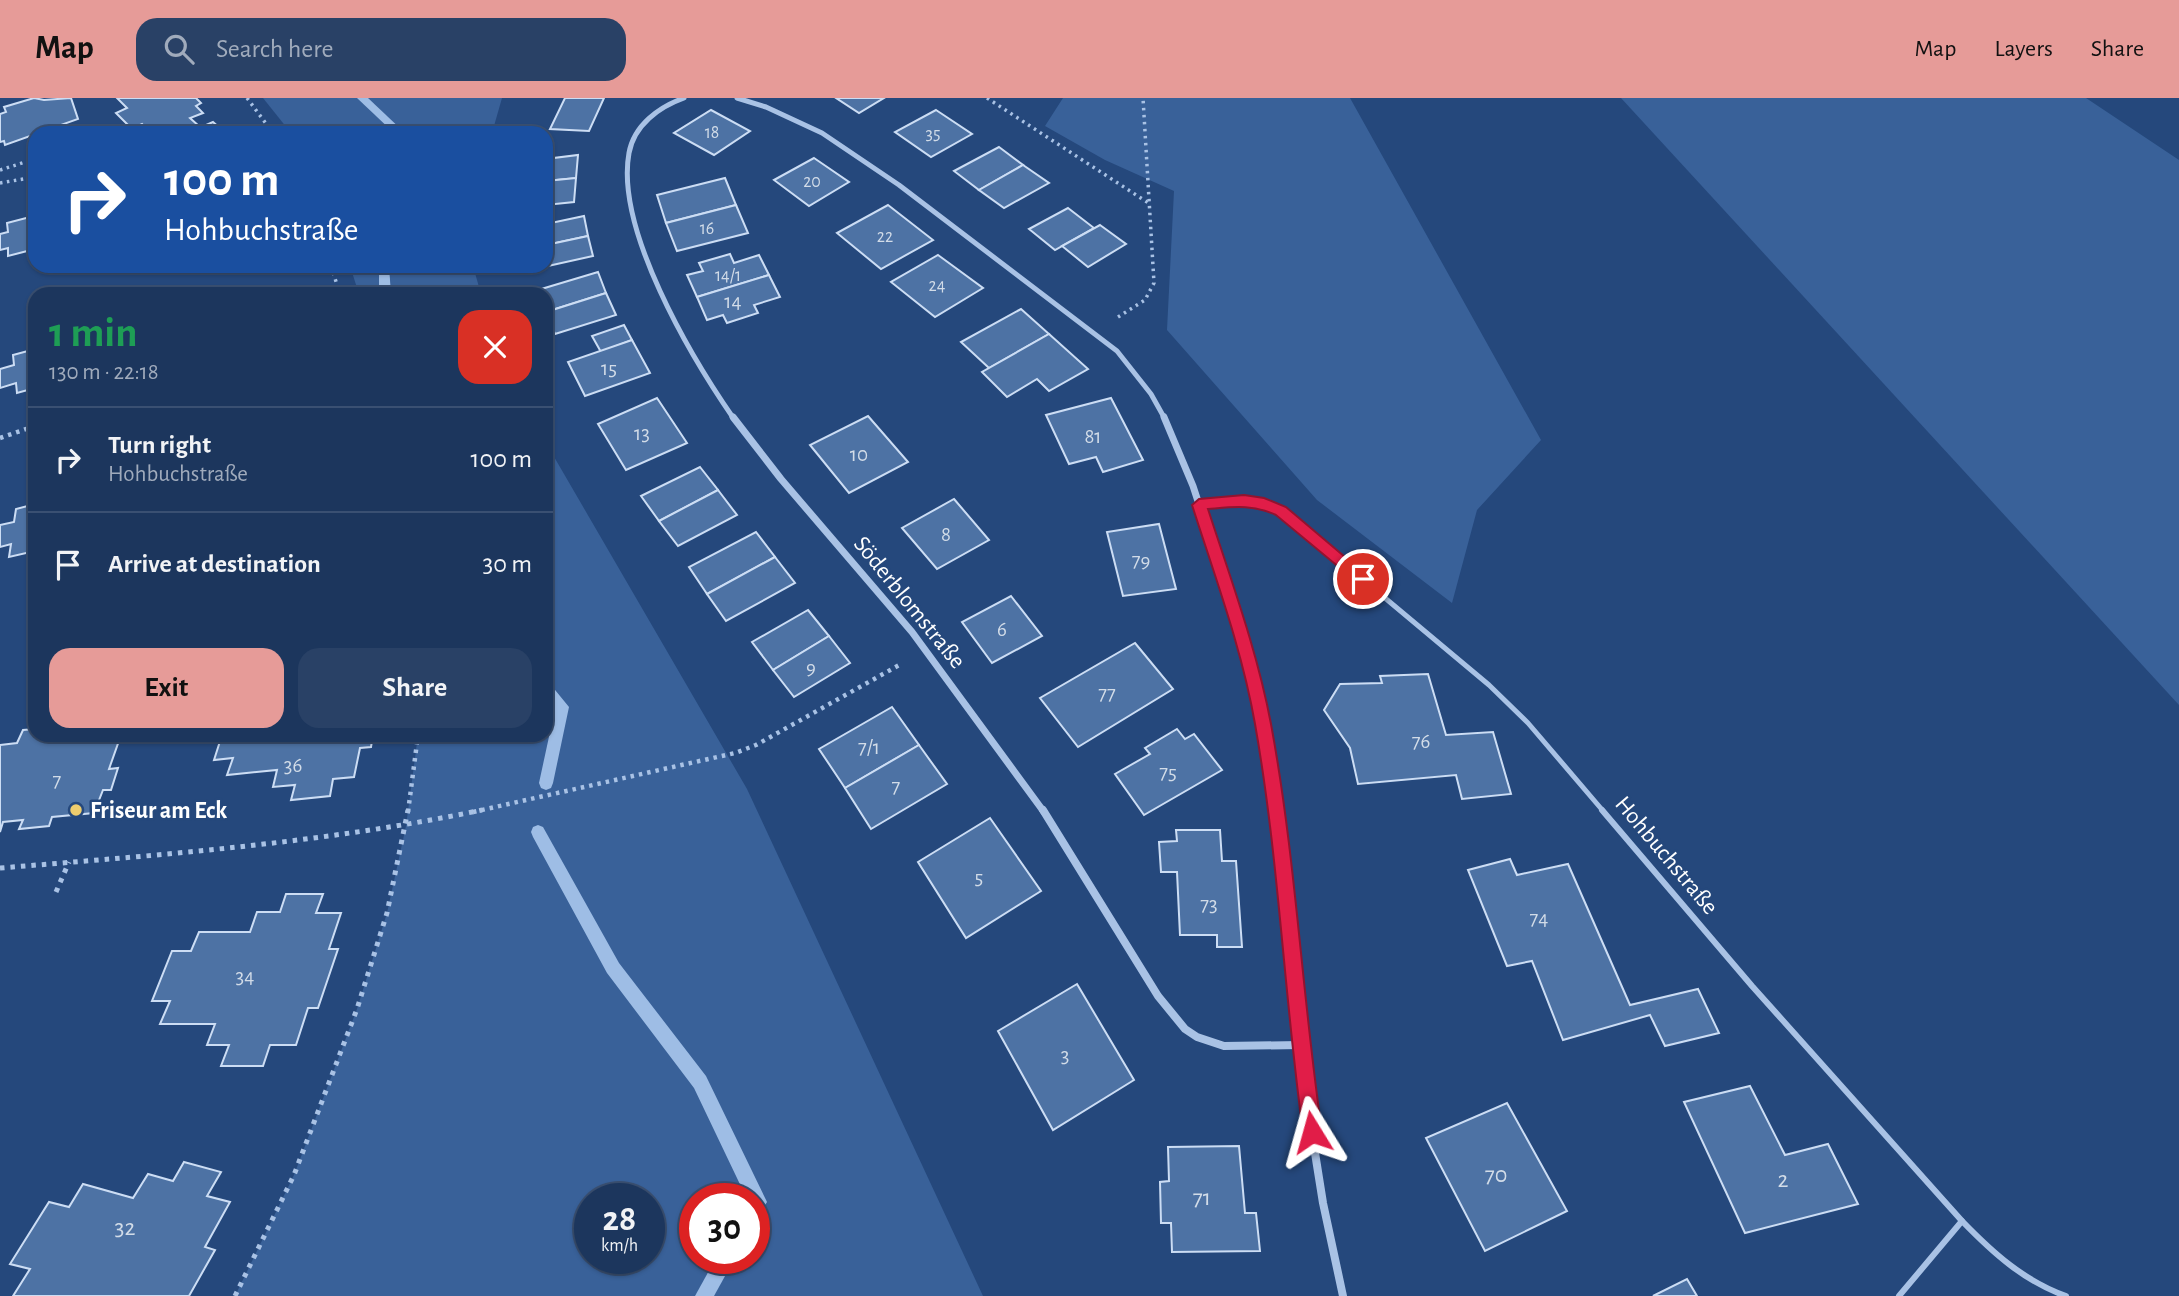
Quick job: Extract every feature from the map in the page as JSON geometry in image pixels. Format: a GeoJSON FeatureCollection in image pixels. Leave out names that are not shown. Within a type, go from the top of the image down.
{"type":"FeatureCollection","features":[{"type":"Feature","properties":{"kind":"street","name":"Söderblomstraße"},"geometry":{"type":"LineString","coordinates":[[684,98],[662,107],[638,133],[628,158],[627,178],[633,215],[655,277],[685,340],[744,432],[925,649],[1021,778],[1158,994],[1184,1028],[1201,1041],[1228,1046],[1300,1045]]}},
{"type":"Feature","properties":{"kind":"street"},"geometry":{"type":"LineString","coordinates":[[737,98],[797,121],[871,165],[1117,351],[1137,372],[1163,412],[1199,505],[1248,653],[1263,724],[1281,847],[1300,1045],[1328,1233],[1343,1296]]}},
{"type":"Feature","properties":{"kind":"lane","name":"Hohbuchstraße"},"geometry":{"type":"LineString","coordinates":[[1199,505],[1244,500],[1264,503],[1281,511],[1489,685],[1560,757],[1752,986],[1962,1221],[2022,1276],[2066,1296]]}},
{"type":"Feature","properties":{"kind":"lane"},"geometry":{"type":"LineString","coordinates":[[1899,1296],[1962,1221]]}},
{"type":"Feature","properties":{"kind":"path"},"geometry":{"type":"LineString","coordinates":[[247,98],[268,126]]}},
{"type":"Feature","properties":{"kind":"path"},"geometry":{"type":"LineString","coordinates":[[987,98],[1151,205]]}},
{"type":"Feature","properties":{"kind":"path"},"geometry":{"type":"LineString","coordinates":[[1093,332],[1146,300],[1151,292],[1155,273],[1143,98]]}},
{"type":"Feature","properties":{"kind":"path"},"geometry":{"type":"LineString","coordinates":[[0,170],[28,161]]}},
{"type":"Feature","properties":{"kind":"path"},"geometry":{"type":"LineString","coordinates":[[0,183],[28,178]]}},
{"type":"Feature","properties":{"kind":"path"},"geometry":{"type":"LineString","coordinates":[[0,438],[28,428]]}},
{"type":"Feature","properties":{"kind":"path"},"geometry":{"type":"LineString","coordinates":[[0,868],[406,827],[562,794],[735,753],[756,745],[925,649]]}},
{"type":"Feature","properties":{"kind":"path"},"geometry":{"type":"LineString","coordinates":[[235,1296],[294,1175],[357,1009],[387,913],[406,827],[417,742]]}},
{"type":"Feature","properties":{"kind":"path"},"geometry":{"type":"LineString","coordinates":[[56,892],[69,862]]}},
{"type":"Feature","properties":{"kind":"shaded area"},"geometry":{"type":"Polygon","coordinates":[[[263,98],[502,98],[494,126],[285,126],[263,98]]]}},
{"type":"Feature","properties":{"kind":"shaded area"},"geometry":{"type":"Polygon","coordinates":[[[1063,98],[1350,98],[1541,440],[1477,510],[1452,603],[1317,500],[1167,330],[1174,191],[1105,160],[1045,126],[1063,98]]]}},
{"type":"Feature","properties":{"kind":"shaded area"},"geometry":{"type":"Polygon","coordinates":[[[1621,98],[2086,98],[2179,160],[2179,705],[1621,98]]]}},
{"type":"Feature","properties":{"kind":"shaded area"},"geometry":{"type":"Polygon","coordinates":[[[352,273],[475,273],[479,287],[357,287],[352,273]]]}},
{"type":"Feature","properties":{"kind":"shaded area"},"geometry":{"type":"Polygon","coordinates":[[[553,455],[747,789],[983,1296],[235,1296],[294,1175],[357,1009],[387,913],[406,826],[417,742],[553,742],[553,455]]]}},
{"type":"Feature","properties":{"kind":"building"},"geometry":{"type":"Polygon","coordinates":[[[34,98],[71,98],[78,119],[58,126],[28,126],[28,137],[5,145],[4,141],[0,142],[0,114],[6,112],[4,107],[34,98]]]}},
{"type":"Feature","properties":{"kind":"building"},"geometry":{"type":"Polygon","coordinates":[[[117,98],[196,98],[201,103],[196,106],[203,113],[190,118],[199,126],[129,126],[116,113],[127,108],[117,98]]]}},
{"type":"Feature","properties":{"kind":"building"},"geometry":{"type":"Polygon","coordinates":[[[565,98],[604,98],[589,131],[553,129],[551,126],[565,98]]]}},
{"type":"Feature","properties":{"kind":"building"},"geometry":{"type":"Polygon","coordinates":[[[836,98],[884,98],[859,113],[836,98]]]}},
{"type":"Feature","properties":{"kind":"building"},"geometry":{"type":"Polygon","coordinates":[[[711,110],[750,131],[714,155],[674,133],[711,110]]]}},
{"type":"Feature","properties":{"kind":"building"},"geometry":{"type":"Polygon","coordinates":[[[936,110],[972,134],[931,157],[895,132],[936,110]]]}},
{"type":"Feature","properties":{"kind":"building"},"geometry":{"type":"Polygon","coordinates":[[[999,147],[1023,165],[979,190],[954,171],[999,147]]]}},
{"type":"Feature","properties":{"kind":"building"},"geometry":{"type":"Polygon","coordinates":[[[578,155],[576,178],[553,180],[553,158],[578,155]]]}},
{"type":"Feature","properties":{"kind":"building"},"geometry":{"type":"Polygon","coordinates":[[[814,158],[849,182],[809,206],[774,180],[814,158]]]}},
{"type":"Feature","properties":{"kind":"building"},"geometry":{"type":"Polygon","coordinates":[[[1023,165],[1049,183],[1004,208],[979,190],[1023,165]]]}},
{"type":"Feature","properties":{"kind":"building"},"geometry":{"type":"Polygon","coordinates":[[[576,178],[574,202],[553,204],[553,180],[576,178]]]}},
{"type":"Feature","properties":{"kind":"building"},"geometry":{"type":"Polygon","coordinates":[[[725,178],[736,205],[666,223],[657,195],[725,178]]]}},
{"type":"Feature","properties":{"kind":"building"},"geometry":{"type":"Polygon","coordinates":[[[736,205],[748,233],[677,251],[666,223],[736,205]]]}},
{"type":"Feature","properties":{"kind":"building"},"geometry":{"type":"Polygon","coordinates":[[[888,205],[933,240],[881,269],[837,233],[888,205]]]}},
{"type":"Feature","properties":{"kind":"building"},"geometry":{"type":"Polygon","coordinates":[[[1068,208],[1094,228],[1055,250],[1029,229],[1068,208]]]}},
{"type":"Feature","properties":{"kind":"building"},"geometry":{"type":"Polygon","coordinates":[[[584,216],[588,236],[553,244],[553,223],[584,216]]]}},
{"type":"Feature","properties":{"kind":"building"},"geometry":{"type":"Polygon","coordinates":[[[28,218],[28,251],[8,256],[8,248],[0,250],[0,234],[8,232],[7,223],[28,218]]]}},
{"type":"Feature","properties":{"kind":"building"},"geometry":{"type":"Polygon","coordinates":[[[1100,225],[1126,244],[1088,267],[1062,246],[1100,225]]]}},
{"type":"Feature","properties":{"kind":"building"},"geometry":{"type":"Polygon","coordinates":[[[588,236],[593,256],[553,265],[553,244],[588,236]]]}},
{"type":"Feature","properties":{"kind":"building"},"geometry":{"type":"Polygon","coordinates":[[[730,254],[734,263],[759,255],[769,275],[697,297],[687,275],[703,271],[699,263],[730,254]]]}},
{"type":"Feature","properties":{"kind":"building"},"geometry":{"type":"Polygon","coordinates":[[[938,255],[983,288],[935,317],[891,282],[938,255]]]}},
{"type":"Feature","properties":{"kind":"building"},"geometry":{"type":"Polygon","coordinates":[[[598,272],[606,293],[553,310],[553,287],[548,287],[598,272]]]}},
{"type":"Feature","properties":{"kind":"building"},"geometry":{"type":"Polygon","coordinates":[[[769,275],[780,297],[754,305],[758,313],[727,323],[723,315],[707,320],[697,297],[769,275]]]}},
{"type":"Feature","properties":{"kind":"building"},"geometry":{"type":"Polygon","coordinates":[[[606,293],[616,315],[555,334],[553,310],[606,293]]]}},
{"type":"Feature","properties":{"kind":"building"},"geometry":{"type":"Polygon","coordinates":[[[1021,309],[1049,334],[989,368],[961,342],[1021,309]]]}},
{"type":"Feature","properties":{"kind":"building"},"geometry":{"type":"Polygon","coordinates":[[[624,325],[632,340],[601,352],[592,336],[624,325]]]}},
{"type":"Feature","properties":{"kind":"building"},"geometry":{"type":"Polygon","coordinates":[[[1049,334],[1088,369],[1049,391],[1037,379],[1007,397],[982,372],[1049,334]]]}},
{"type":"Feature","properties":{"kind":"building"},"geometry":{"type":"Polygon","coordinates":[[[632,340],[650,373],[585,396],[568,362],[632,340]]]}},
{"type":"Feature","properties":{"kind":"building"},"geometry":{"type":"Polygon","coordinates":[[[28,351],[28,390],[17,393],[16,383],[0,388],[0,369],[14,365],[13,355],[28,351]]]}},
{"type":"Feature","properties":{"kind":"building"},"geometry":{"type":"Polygon","coordinates":[[[657,398],[687,443],[626,470],[598,424],[657,398]]]}},
{"type":"Feature","properties":{"kind":"building"},"geometry":{"type":"Polygon","coordinates":[[[1111,398],[1143,460],[1103,472],[1096,457],[1069,464],[1046,415],[1111,398]]]}},
{"type":"Feature","properties":{"kind":"building"},"geometry":{"type":"Polygon","coordinates":[[[868,416],[908,462],[849,493],[810,445],[868,416]]]}},
{"type":"Feature","properties":{"kind":"building"},"geometry":{"type":"Polygon","coordinates":[[[700,467],[718,490],[659,521],[641,496],[700,467]]]}},
{"type":"Feature","properties":{"kind":"building"},"geometry":{"type":"Polygon","coordinates":[[[718,490],[737,515],[678,546],[659,521],[718,490]]]}},
{"type":"Feature","properties":{"kind":"building"},"geometry":{"type":"Polygon","coordinates":[[[954,499],[989,540],[937,569],[902,528],[954,499]]]}},
{"type":"Feature","properties":{"kind":"building"},"geometry":{"type":"Polygon","coordinates":[[[28,506],[28,553],[9,557],[11,544],[0,547],[0,525],[14,522],[16,509],[28,506]]]}},
{"type":"Feature","properties":{"kind":"building"},"geometry":{"type":"Polygon","coordinates":[[[1159,524],[1176,589],[1123,596],[1107,532],[1159,524]]]}},
{"type":"Feature","properties":{"kind":"building"},"geometry":{"type":"Polygon","coordinates":[[[756,532],[775,557],[707,594],[689,567],[756,532]]]}},
{"type":"Feature","properties":{"kind":"building"},"geometry":{"type":"Polygon","coordinates":[[[775,557],[795,583],[726,621],[707,594],[775,557]]]}},
{"type":"Feature","properties":{"kind":"building"},"geometry":{"type":"Polygon","coordinates":[[[1011,596],[1042,636],[992,663],[962,622],[1011,596]]]}},
{"type":"Feature","properties":{"kind":"building"},"geometry":{"type":"Polygon","coordinates":[[[808,610],[829,636],[773,670],[752,642],[808,610]]]}},
{"type":"Feature","properties":{"kind":"building"},"geometry":{"type":"Polygon","coordinates":[[[829,636],[850,663],[794,697],[773,670],[829,636]]]}},
{"type":"Feature","properties":{"kind":"building"},"geometry":{"type":"Polygon","coordinates":[[[1135,643],[1173,689],[1078,747],[1040,698],[1135,643]]]}},
{"type":"Feature","properties":{"kind":"building"},"geometry":{"type":"Polygon","coordinates":[[[1428,674],[1446,735],[1493,732],[1511,794],[1462,799],[1456,775],[1358,784],[1350,748],[1324,710],[1340,684],[1382,683],[1380,676],[1428,674]]]}},
{"type":"Feature","properties":{"kind":"building"},"geometry":{"type":"Polygon","coordinates":[[[892,707],[919,745],[845,788],[819,749],[892,707]]]}},
{"type":"Feature","properties":{"kind":"building"},"geometry":{"type":"Polygon","coordinates":[[[1177,729],[1185,739],[1194,734],[1222,770],[1144,815],[1115,774],[1150,754],[1145,748],[1177,729]]]}},
{"type":"Feature","properties":{"kind":"building"},"geometry":{"type":"Polygon","coordinates":[[[23,730],[28,730],[28,742],[119,742],[109,769],[118,768],[111,790],[103,790],[94,813],[52,817],[49,826],[19,829],[23,820],[3,822],[0,832],[0,745],[17,743],[23,730]]]}},
{"type":"Feature","properties":{"kind":"building"},"geometry":{"type":"Polygon","coordinates":[[[220,742],[372,742],[371,747],[360,748],[354,777],[333,779],[330,796],[291,800],[295,785],[273,787],[277,770],[227,775],[233,758],[214,760],[220,742]]]}},
{"type":"Feature","properties":{"kind":"building"},"geometry":{"type":"Polygon","coordinates":[[[919,745],[947,784],[871,829],[845,788],[919,745]]]}},
{"type":"Feature","properties":{"kind":"building"},"geometry":{"type":"Polygon","coordinates":[[[990,818],[1041,891],[966,938],[918,862],[990,818]]]}},
{"type":"Feature","properties":{"kind":"building"},"geometry":{"type":"Polygon","coordinates":[[[1176,830],[1220,830],[1222,861],[1236,861],[1242,947],[1217,947],[1217,935],[1180,935],[1177,872],[1161,872],[1159,842],[1177,841],[1176,830]]]}},
{"type":"Feature","properties":{"kind":"building"},"geometry":{"type":"Polygon","coordinates":[[[1510,859],[1517,875],[1568,864],[1630,1005],[1698,989],[1719,1033],[1665,1046],[1650,1015],[1563,1040],[1532,961],[1507,966],[1468,870],[1510,859]]]}},
{"type":"Feature","properties":{"kind":"building"},"geometry":{"type":"Polygon","coordinates":[[[286,894],[323,894],[316,913],[341,913],[329,949],[338,949],[318,1008],[308,1008],[296,1045],[270,1045],[263,1066],[221,1066],[229,1045],[207,1045],[215,1024],[160,1024],[170,1001],[152,1001],[172,951],[191,951],[199,932],[250,932],[257,912],[280,912],[286,894]]]}},
{"type":"Feature","properties":{"kind":"building"},"geometry":{"type":"Polygon","coordinates":[[[1077,984],[1134,1080],[1053,1130],[998,1031],[1077,984]]]}},
{"type":"Feature","properties":{"kind":"building"},"geometry":{"type":"Polygon","coordinates":[[[1750,1086],[1785,1155],[1828,1144],[1858,1204],[1745,1233],[1684,1102],[1750,1086]]]}},
{"type":"Feature","properties":{"kind":"building"},"geometry":{"type":"Polygon","coordinates":[[[1507,1103],[1567,1211],[1485,1251],[1426,1138],[1507,1103]]]}},
{"type":"Feature","properties":{"kind":"building"},"geometry":{"type":"Polygon","coordinates":[[[1239,1146],[1245,1213],[1256,1213],[1260,1251],[1172,1252],[1171,1223],[1161,1223],[1160,1182],[1169,1181],[1168,1147],[1239,1146]]]}},
{"type":"Feature","properties":{"kind":"building"},"geometry":{"type":"Polygon","coordinates":[[[184,1162],[221,1172],[207,1196],[230,1202],[205,1247],[215,1250],[189,1296],[13,1296],[30,1269],[10,1264],[49,1202],[69,1207],[83,1184],[133,1198],[148,1174],[173,1181],[184,1162]]]}},
{"type":"Feature","properties":{"kind":"building"},"geometry":{"type":"Polygon","coordinates":[[[1687,1279],[1697,1296],[1653,1296],[1687,1279]]]}},
{"type":"Feature","properties":{"kind":"waterway"},"geometry":{"type":"LineString","coordinates":[[362,98],[392,126]]}},
{"type":"Feature","properties":{"kind":"waterway"},"geometry":{"type":"LineString","coordinates":[[384,273],[385,287]]}},
{"type":"Feature","properties":{"kind":"waterway"},"geometry":{"type":"LineString","coordinates":[[546,783],[562,707],[553,697]]}},
{"type":"Feature","properties":{"kind":"waterway"},"geometry":{"type":"LineString","coordinates":[[538,832],[613,968],[700,1082],[749,1183]]}},
{"type":"Feature","properties":{"kind":"waterway"},"geometry":{"type":"LineString","coordinates":[[704,1296],[717,1274]]}},
{"type":"Feature","properties":{"kind":"place","name":"Friseur am Eck"},"geometry":{"type":"Point","coordinates":[76,810]}},
{"type":"Feature","properties":{"kind":"route"},"geometry":{"type":"LineString","coordinates":[[1312,1132],[1300,1045],[1281,847],[1263,724],[1248,653],[1199,505],[1244,500],[1264,503],[1281,511],[1363,579]]}}]}
